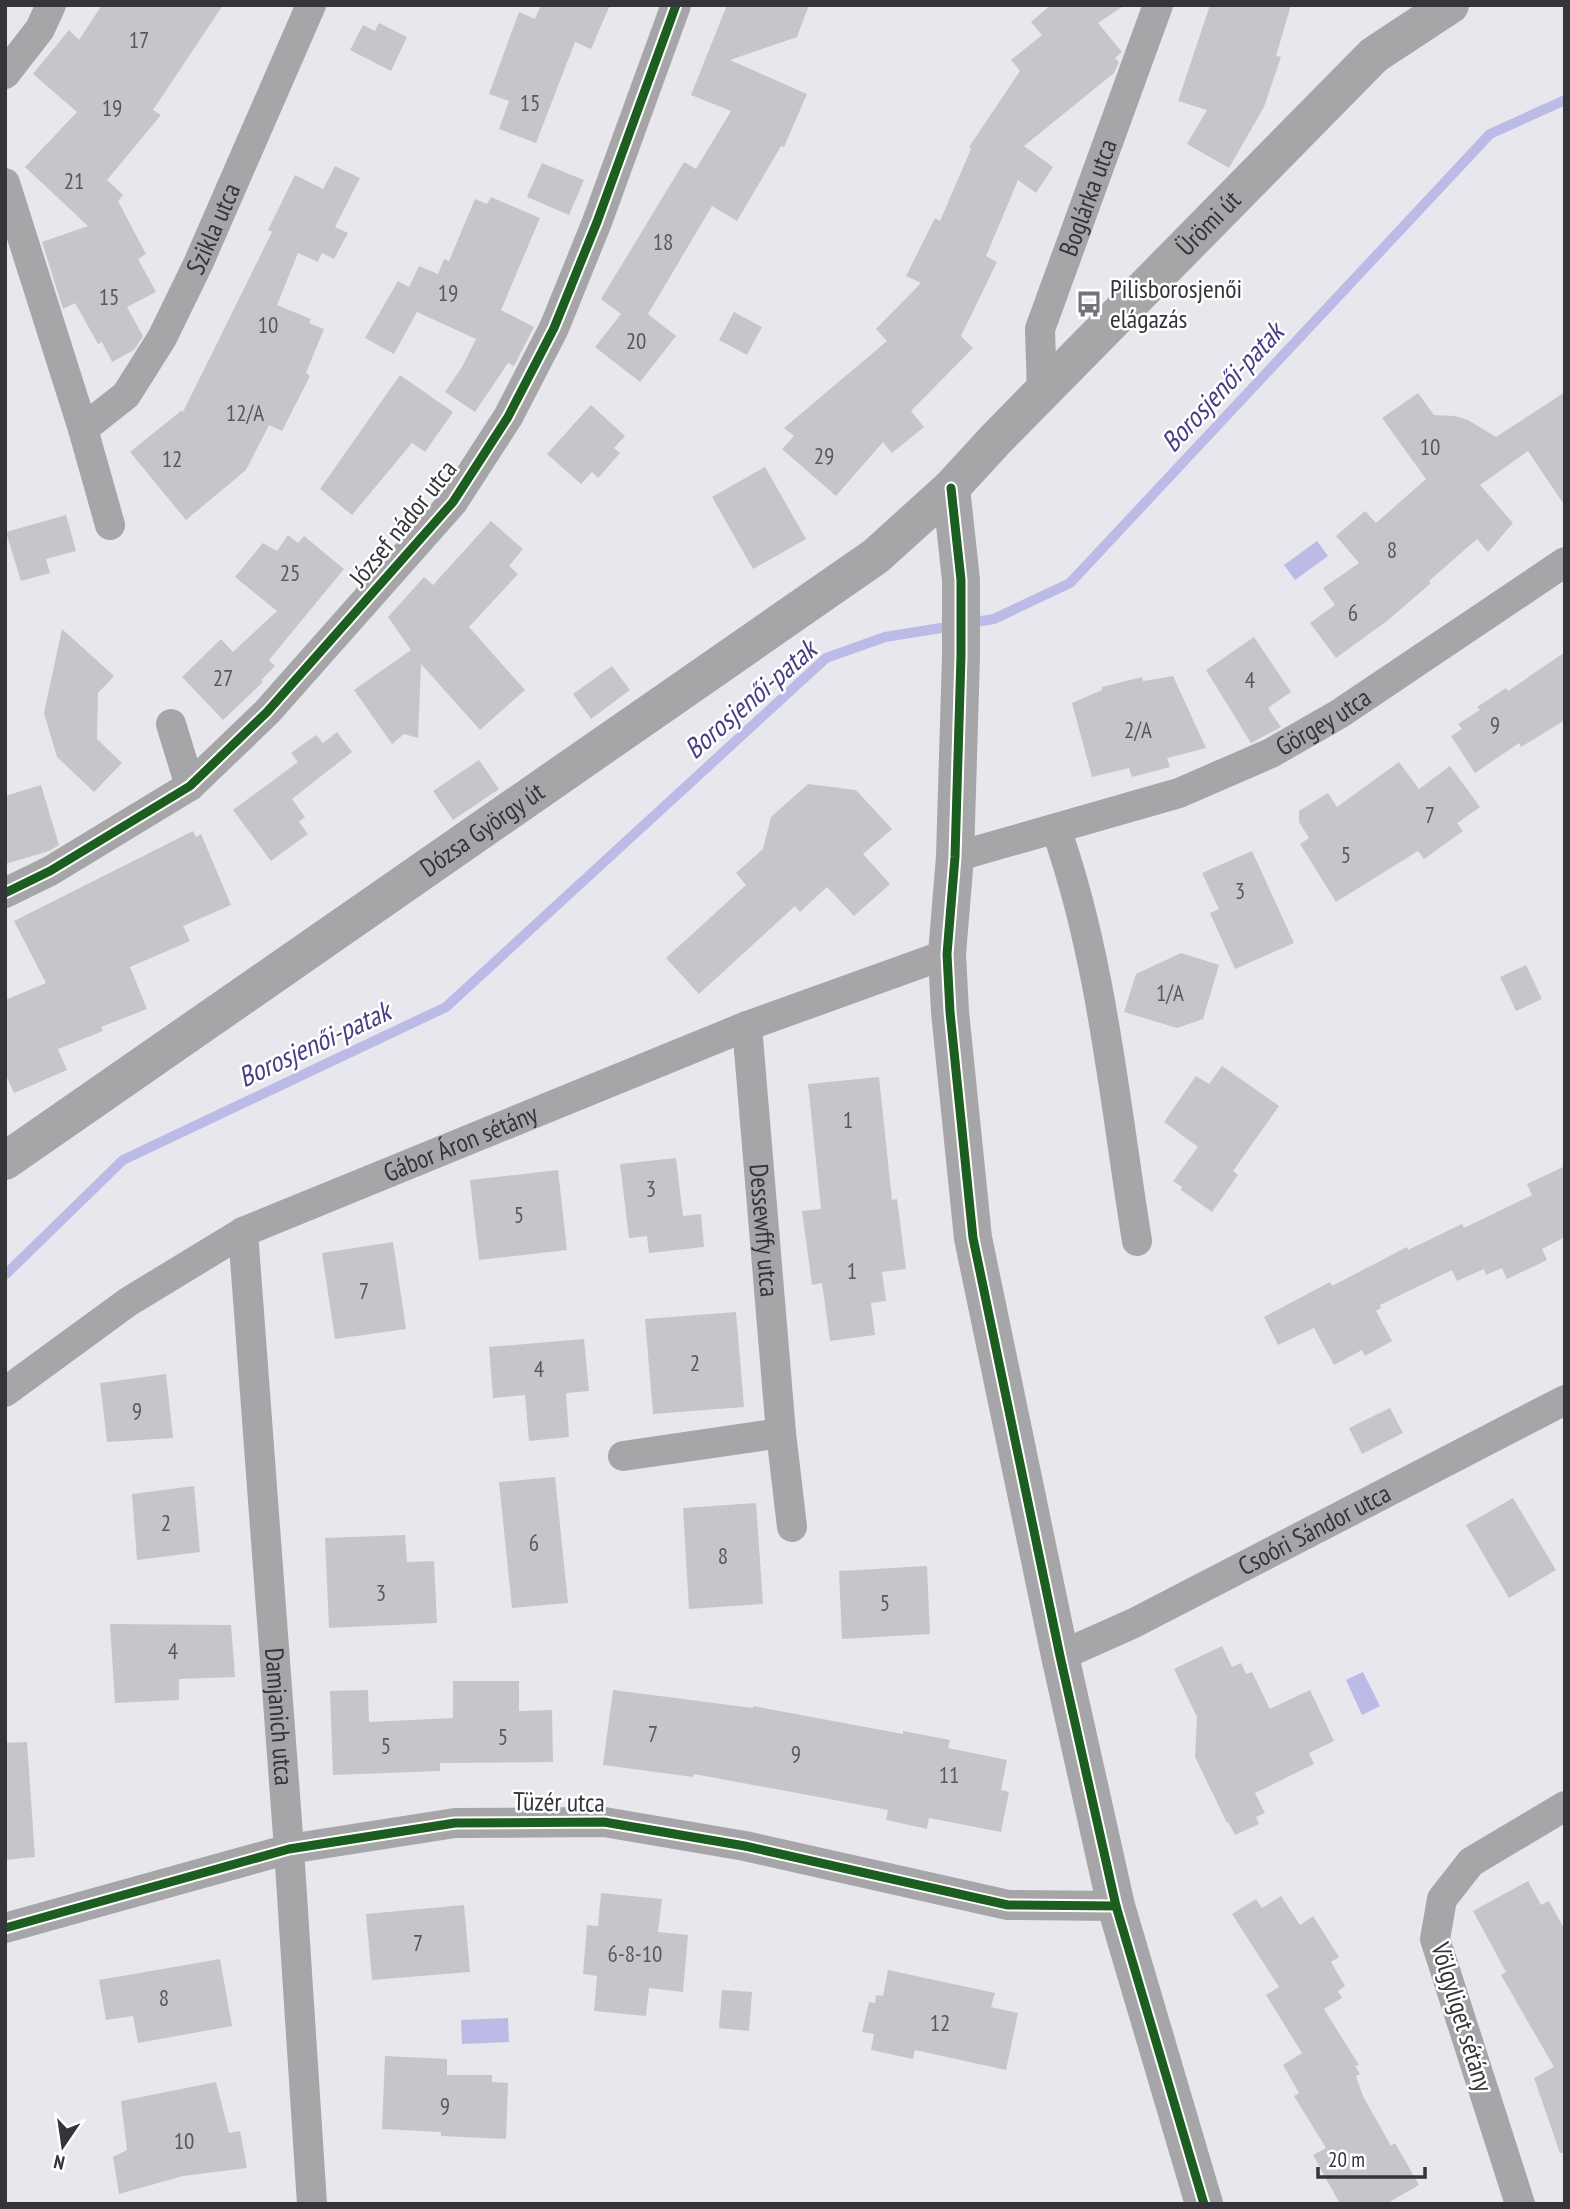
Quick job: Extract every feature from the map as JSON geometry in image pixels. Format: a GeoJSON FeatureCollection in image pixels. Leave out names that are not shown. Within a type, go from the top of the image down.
{"type":"FeatureCollection","features":[{"type":"Feature","properties":{"kind":"main road","name":"Ürömi út"},"geometry":{"type":"LineString","coordinates":[[951,488],[1374,55],[1450,5]]}},
{"type":"Feature","properties":{"kind":"main road"},"geometry":{"type":"LineString","coordinates":[[951,488],[961,580],[961,656],[955,857],[947,954],[950,1012],[973,1238],[1060,1656],[1116,1906],[1204,2204]]}},
{"type":"Feature","properties":{"kind":"main road","name":"Dózsa György út"},"geometry":{"type":"LineString","coordinates":[[5,1161],[876,556],[951,488]]}},
{"type":"Feature","properties":{"kind":"street"},"geometry":{"type":"LineString","coordinates":[[5,74],[40,29],[51,5]]}},
{"type":"Feature","properties":{"kind":"street","name":"Szikla utca"},"geometry":{"type":"LineString","coordinates":[[83,429],[126,395],[162,338],[198,264],[311,5]]}},
{"type":"Feature","properties":{"kind":"street","name":"József nádor utca"},"geometry":{"type":"LineString","coordinates":[[5,893],[50,871],[190,786],[267,712],[453,502],[508,417],[554,328],[597,222],[676,5]]}},
{"type":"Feature","properties":{"kind":"street","name":"Boglárka utca"},"geometry":{"type":"LineString","coordinates":[[1042,394],[1040,329],[1158,5]]}},
{"type":"Feature","properties":{"kind":"street"},"geometry":{"type":"LineString","coordinates":[[5,183],[83,429],[110,525]]}},
{"type":"Feature","properties":{"kind":"street","name":"Görgey utca"},"geometry":{"type":"LineString","coordinates":[[955,857],[1179,793],[1271,753],[1339,714],[1565,562]]}},
{"type":"Feature","properties":{"kind":"street"},"geometry":{"type":"LineString","coordinates":[[171,724],[190,786]]}},
{"type":"Feature","properties":{"kind":"street"},"geometry":{"type":"LineString","coordinates":[[1056,829],[1073,877],[1098,992],[1137,1241]]}},
{"type":"Feature","properties":{"kind":"street","name":"Gábor Áron sétány"},"geometry":{"type":"LineString","coordinates":[[5,1392],[128,1302],[243,1232],[747,1026],[947,954]]}},
{"type":"Feature","properties":{"kind":"street","name":"Dessewffy utca"},"geometry":{"type":"LineString","coordinates":[[747,1026],[781,1433],[792,1527]]}},
{"type":"Feature","properties":{"kind":"street","name":"Damjanich utca"},"geometry":{"type":"LineString","coordinates":[[243,1232],[289,1849],[312,2204]]}},
{"type":"Feature","properties":{"kind":"street","name":"Csoóri Sándor utca"},"geometry":{"type":"LineString","coordinates":[[1060,1656],[1134,1623],[1565,1400]]}},
{"type":"Feature","properties":{"kind":"street"},"geometry":{"type":"LineString","coordinates":[[623,1456],[781,1433]]}},
{"type":"Feature","properties":{"kind":"street","name":"Völgyliget sétány"},"geometry":{"type":"LineString","coordinates":[[1520,2204],[1435,1939],[1442,1899],[1471,1861],[1565,1806]]}},
{"type":"Feature","properties":{"kind":"street","name":"Tüzér utca"},"geometry":{"type":"LineString","coordinates":[[5,1928],[289,1849],[455,1823],[604,1822],[745,1846],[1008,1905],[1116,1906]]}},
{"type":"Feature","properties":{"kind":"water"},"geometry":{"type":"Polygon","coordinates":[[[1317,541],[1328,556],[1295,580],[1284,565],[1317,541]]]}},
{"type":"Feature","properties":{"kind":"water"},"geometry":{"type":"Polygon","coordinates":[[[1363,1672],[1380,1706],[1362,1715],[1346,1680],[1363,1672]]]}},
{"type":"Feature","properties":{"kind":"water"},"geometry":{"type":"Polygon","coordinates":[[[508,2018],[509,2042],[462,2044],[461,2020],[508,2018]]]}},
{"type":"Feature","properties":{"kind":"building"},"geometry":{"type":"Polygon","coordinates":[[[102,5],[223,5],[153,110],[161,115],[107,180],[123,195],[118,201],[146,254],[138,259],[156,292],[127,307],[143,336],[134,350],[112,362],[102,342],[98,344],[75,303],[63,309],[42,242],[88,226],[25,167],[77,112],[33,74],[69,30],[79,40],[102,5]]]}},
{"type":"Feature","properties":{"kind":"building"},"geometry":{"type":"Polygon","coordinates":[[[541,5],[610,5],[591,49],[575,42],[536,143],[499,129],[509,101],[489,94],[519,12],[535,19],[541,5]]]}},
{"type":"Feature","properties":{"kind":"building"},"geometry":{"type":"Polygon","coordinates":[[[727,5],[809,5],[797,37],[730,60],[807,94],[784,147],[781,146],[737,221],[712,206],[648,314],[676,336],[640,382],[595,347],[621,314],[601,299],[684,162],[696,169],[731,111],[691,95],[727,5]]]}},
{"type":"Feature","properties":{"kind":"building"},"geometry":{"type":"Polygon","coordinates":[[[1051,5],[1125,5],[1098,23],[1122,52],[1115,58],[1119,62],[1114,73],[1024,146],[1053,167],[1036,193],[1018,180],[986,256],[997,262],[961,336],[973,348],[911,411],[924,427],[892,453],[883,442],[836,496],[782,449],[794,436],[784,428],[887,341],[876,329],[921,283],[906,276],[935,218],[940,221],[971,149],[969,147],[1020,71],[1011,60],[1042,35],[1031,22],[1051,5]]]}},
{"type":"Feature","properties":{"kind":"building"},"geometry":{"type":"Polygon","coordinates":[[[1210,5],[1291,5],[1276,56],[1281,57],[1264,107],[1229,168],[1187,144],[1207,110],[1178,101],[1210,5]]]}},
{"type":"Feature","properties":{"kind":"building"},"geometry":{"type":"Polygon","coordinates":[[[379,23],[407,37],[391,71],[350,50],[363,25],[375,31],[379,23]]]}},
{"type":"Feature","properties":{"kind":"building"},"geometry":{"type":"Polygon","coordinates":[[[542,163],[584,180],[569,215],[527,197],[542,163]]]}},
{"type":"Feature","properties":{"kind":"building"},"geometry":{"type":"Polygon","coordinates":[[[335,166],[360,178],[335,227],[348,233],[334,259],[322,253],[318,262],[298,253],[277,305],[311,319],[309,323],[324,329],[306,373],[310,376],[282,431],[269,425],[246,470],[186,520],[130,452],[182,410],[183,412],[272,232],[268,230],[295,175],[323,189],[335,166]]]}},
{"type":"Feature","properties":{"kind":"building"},"geometry":{"type":"Polygon","coordinates":[[[491,197],[540,218],[501,310],[534,327],[514,366],[508,363],[475,412],[445,392],[476,339],[417,312],[394,354],[365,338],[398,281],[409,287],[419,266],[438,274],[444,259],[449,261],[475,199],[487,204],[491,197]]]}},
{"type":"Feature","properties":{"kind":"building"},"geometry":{"type":"Polygon","coordinates":[[[734,312],[762,327],[747,355],[719,340],[734,312]]]}},
{"type":"Feature","properties":{"kind":"building"},"geometry":{"type":"Polygon","coordinates":[[[400,375],[453,412],[425,452],[412,443],[352,515],[320,489],[400,375]]]}},
{"type":"Feature","properties":{"kind":"building"},"geometry":{"type":"Polygon","coordinates":[[[1565,392],[1565,506],[1528,451],[1480,485],[1513,523],[1488,552],[1477,539],[1387,621],[1336,658],[1310,623],[1335,605],[1323,588],[1359,563],[1336,536],[1365,511],[1376,523],[1426,479],[1382,418],[1418,393],[1434,415],[1468,420],[1496,437],[1565,392]]]}},
{"type":"Feature","properties":{"kind":"building"},"geometry":{"type":"Polygon","coordinates":[[[591,405],[625,436],[614,448],[620,453],[598,478],[592,472],[581,484],[547,454],[591,405]]]}},
{"type":"Feature","properties":{"kind":"building"},"geometry":{"type":"Polygon","coordinates":[[[765,467],[806,539],[753,569],[712,497],[765,467]]]}},
{"type":"Feature","properties":{"kind":"building"},"geometry":{"type":"Polygon","coordinates":[[[66,515],[76,551],[46,559],[50,573],[21,581],[6,532],[66,515]]]}},
{"type":"Feature","properties":{"kind":"building"},"geometry":{"type":"Polygon","coordinates":[[[491,521],[523,549],[509,566],[518,574],[469,627],[525,690],[480,730],[421,664],[418,738],[404,734],[392,744],[354,690],[411,650],[388,617],[424,577],[433,585],[491,521]]]}},
{"type":"Feature","properties":{"kind":"building"},"geometry":{"type":"Polygon","coordinates":[[[288,535],[298,543],[304,536],[344,569],[269,660],[275,666],[261,680],[263,682],[223,720],[182,677],[221,639],[233,652],[277,611],[235,577],[263,543],[277,551],[288,535]]]}},
{"type":"Feature","properties":{"kind":"building"},"geometry":{"type":"Polygon","coordinates":[[[62,629],[114,676],[98,693],[97,739],[122,763],[94,792],[57,757],[44,713],[62,629]]]}},
{"type":"Feature","properties":{"kind":"building"},"geometry":{"type":"Polygon","coordinates":[[[1254,637],[1291,692],[1268,708],[1281,727],[1251,743],[1206,670],[1254,637]]]}},
{"type":"Feature","properties":{"kind":"building"},"geometry":{"type":"Polygon","coordinates":[[[1565,652],[1565,720],[1521,747],[1519,743],[1475,773],[1451,736],[1462,729],[1458,724],[1480,710],[1477,707],[1506,688],[1508,691],[1565,652]]]}},
{"type":"Feature","properties":{"kind":"building"},"geometry":{"type":"Polygon","coordinates":[[[612,666],[630,690],[591,719],[573,694],[612,666]]]}},
{"type":"Feature","properties":{"kind":"building"},"geometry":{"type":"Polygon","coordinates":[[[1173,676],[1206,748],[1167,758],[1170,767],[1132,777],[1129,768],[1092,777],[1072,703],[1102,690],[1102,687],[1142,677],[1143,681],[1173,676]]]}},
{"type":"Feature","properties":{"kind":"building"},"geometry":{"type":"Polygon","coordinates":[[[337,732],[352,752],[292,799],[305,817],[299,822],[308,834],[271,861],[233,810],[298,762],[291,753],[316,735],[323,743],[337,732]]]}},
{"type":"Feature","properties":{"kind":"building"},"geometry":{"type":"Polygon","coordinates":[[[479,760],[499,789],[453,820],[433,791],[479,760]]]}},
{"type":"Feature","properties":{"kind":"building"},"geometry":{"type":"Polygon","coordinates":[[[1399,762],[1419,789],[1450,766],[1480,807],[1457,823],[1463,831],[1424,859],[1418,851],[1336,902],[1300,844],[1309,838],[1299,822],[1299,811],[1328,793],[1337,807],[1399,762]]]}},
{"type":"Feature","properties":{"kind":"building"},"geometry":{"type":"Polygon","coordinates":[[[808,784],[856,790],[892,829],[863,854],[890,884],[854,916],[827,887],[800,912],[795,906],[699,994],[666,958],[746,885],[736,873],[763,849],[771,817],[808,784]]]}},
{"type":"Feature","properties":{"kind":"building"},"geometry":{"type":"Polygon","coordinates":[[[41,785],[59,845],[49,851],[5,864],[5,796],[41,785]]]}},
{"type":"Feature","properties":{"kind":"building"},"geometry":{"type":"Polygon","coordinates":[[[193,831],[196,837],[201,834],[231,905],[183,926],[190,941],[130,967],[147,1009],[101,1027],[103,1031],[58,1049],[67,1070],[14,1093],[5,1073],[5,1000],[46,983],[14,921],[193,831]]]}},
{"type":"Feature","properties":{"kind":"building"},"geometry":{"type":"Polygon","coordinates":[[[1252,851],[1294,943],[1235,969],[1210,913],[1219,909],[1202,873],[1252,851]]]}},
{"type":"Feature","properties":{"kind":"building"},"geometry":{"type":"Polygon","coordinates":[[[1181,953],[1219,965],[1203,1019],[1177,1028],[1124,1012],[1136,974],[1181,953]]]}},
{"type":"Feature","properties":{"kind":"building"},"geometry":{"type":"Polygon","coordinates":[[[1526,965],[1542,999],[1516,1011],[1500,977],[1526,965]]]}},
{"type":"Feature","properties":{"kind":"building"},"geometry":{"type":"Polygon","coordinates":[[[1222,1066],[1279,1106],[1233,1171],[1238,1175],[1212,1212],[1173,1181],[1198,1147],[1164,1122],[1196,1076],[1209,1084],[1222,1066]]]}},
{"type":"Feature","properties":{"kind":"building"},"geometry":{"type":"Polygon","coordinates":[[[879,1077],[892,1200],[897,1199],[906,1269],[882,1272],[886,1301],[871,1303],[875,1335],[830,1341],[822,1283],[812,1285],[802,1211],[821,1209],[808,1084],[879,1077]]]}},
{"type":"Feature","properties":{"kind":"building"},"geometry":{"type":"Polygon","coordinates":[[[676,1158],[683,1216],[701,1214],[704,1247],[649,1253],[647,1236],[629,1238],[620,1164],[676,1158]]]}},
{"type":"Feature","properties":{"kind":"building"},"geometry":{"type":"Polygon","coordinates":[[[1565,1166],[1565,1237],[1542,1249],[1547,1260],[1507,1279],[1502,1268],[1486,1275],[1484,1269],[1457,1281],[1452,1270],[1380,1305],[1381,1308],[1376,1311],[1392,1341],[1365,1356],[1362,1350],[1334,1365],[1314,1328],[1278,1345],[1264,1317],[1330,1282],[1332,1286],[1407,1247],[1408,1250],[1462,1224],[1464,1228],[1532,1195],[1527,1184],[1565,1166]]]}},
{"type":"Feature","properties":{"kind":"building"},"geometry":{"type":"Polygon","coordinates":[[[558,1170],[567,1250],[479,1260],[470,1180],[558,1170]]]}},
{"type":"Feature","properties":{"kind":"building"},"geometry":{"type":"Polygon","coordinates":[[[393,1242],[406,1329],[335,1339],[322,1253],[393,1242]]]}},
{"type":"Feature","properties":{"kind":"building"},"geometry":{"type":"Polygon","coordinates":[[[736,1312],[744,1407],[653,1414],[645,1319],[736,1312]]]}},
{"type":"Feature","properties":{"kind":"building"},"geometry":{"type":"Polygon","coordinates":[[[584,1339],[589,1391],[566,1393],[569,1437],[529,1441],[525,1395],[493,1398],[489,1347],[584,1339]]]}},
{"type":"Feature","properties":{"kind":"building"},"geometry":{"type":"Polygon","coordinates":[[[166,1374],[173,1438],[107,1442],[100,1383],[166,1374]]]}},
{"type":"Feature","properties":{"kind":"building"},"geometry":{"type":"Polygon","coordinates":[[[1390,1408],[1403,1433],[1362,1454],[1349,1428],[1390,1408]]]}},
{"type":"Feature","properties":{"kind":"building"},"geometry":{"type":"Polygon","coordinates":[[[555,1477],[568,1603],[512,1608],[499,1482],[555,1477]]]}},
{"type":"Feature","properties":{"kind":"building"},"geometry":{"type":"Polygon","coordinates":[[[194,1486],[200,1552],[137,1560],[132,1494],[194,1486]]]}},
{"type":"Feature","properties":{"kind":"building"},"geometry":{"type":"Polygon","coordinates":[[[1513,1498],[1556,1570],[1509,1598],[1466,1525],[1513,1498]]]}},
{"type":"Feature","properties":{"kind":"building"},"geometry":{"type":"Polygon","coordinates":[[[756,1503],[763,1604],[689,1609],[683,1508],[756,1503]]]}},
{"type":"Feature","properties":{"kind":"building"},"geometry":{"type":"Polygon","coordinates":[[[405,1535],[407,1562],[434,1561],[437,1623],[329,1628],[325,1538],[405,1535]]]}},
{"type":"Feature","properties":{"kind":"building"},"geometry":{"type":"Polygon","coordinates":[[[927,1566],[930,1634],[842,1639],[839,1571],[927,1566]]]}},
{"type":"Feature","properties":{"kind":"building"},"geometry":{"type":"Polygon","coordinates":[[[110,1624],[231,1625],[235,1677],[179,1679],[179,1700],[115,1703],[110,1624]]]}},
{"type":"Feature","properties":{"kind":"building"},"geometry":{"type":"Polygon","coordinates":[[[1222,1646],[1232,1667],[1241,1663],[1246,1674],[1252,1672],[1270,1709],[1310,1690],[1334,1741],[1309,1753],[1314,1764],[1255,1793],[1265,1813],[1256,1817],[1259,1824],[1235,1835],[1195,1757],[1197,1717],[1174,1669],[1222,1646]]]}},
{"type":"Feature","properties":{"kind":"building"},"geometry":{"type":"Polygon","coordinates":[[[453,1681],[519,1681],[519,1711],[552,1710],[553,1762],[440,1763],[440,1771],[333,1775],[330,1691],[368,1690],[369,1722],[453,1718],[453,1681]]]}},
{"type":"Feature","properties":{"kind":"building"},"geometry":{"type":"Polygon","coordinates":[[[613,1690],[753,1706],[903,1734],[903,1731],[950,1740],[948,1748],[1007,1760],[1001,1790],[1009,1792],[1001,1832],[929,1818],[927,1829],[886,1820],[888,1810],[694,1774],[693,1777],[603,1765],[613,1690]]]}},
{"type":"Feature","properties":{"kind":"building"},"geometry":{"type":"Polygon","coordinates":[[[27,1742],[35,1857],[5,1860],[5,1743],[27,1742]]]}},
{"type":"Feature","properties":{"kind":"building"},"geometry":{"type":"Polygon","coordinates":[[[1528,1881],[1541,1905],[1549,1901],[1565,1930],[1565,2153],[1560,2153],[1534,2078],[1554,2067],[1501,1975],[1506,1972],[1473,1911],[1528,1881]]]}},
{"type":"Feature","properties":{"kind":"building"},"geometry":{"type":"Polygon","coordinates":[[[601,1893],[662,1899],[658,1932],[688,1935],[683,1992],[649,1988],[646,2016],[594,2011],[597,1976],[583,1974],[587,1925],[598,1926],[601,1893]]]}},
{"type":"Feature","properties":{"kind":"building"},"geometry":{"type":"Polygon","coordinates":[[[1281,1896],[1300,1925],[1313,1916],[1339,1957],[1331,1962],[1345,1986],[1338,1991],[1342,1998],[1324,2009],[1359,2065],[1355,2066],[1360,2074],[1356,2076],[1363,2096],[1391,2146],[1395,2143],[1419,2185],[1386,2204],[1340,2204],[1313,2155],[1326,2148],[1294,2096],[1299,2093],[1283,2065],[1302,2053],[1266,1995],[1279,1987],[1232,1914],[1256,1899],[1262,1908],[1281,1896]]]}},
{"type":"Feature","properties":{"kind":"building"},"geometry":{"type":"Polygon","coordinates":[[[464,1905],[470,1972],[372,1980],[366,1914],[464,1905]]]}},
{"type":"Feature","properties":{"kind":"building"},"geometry":{"type":"Polygon","coordinates":[[[220,1959],[232,2026],[138,2043],[133,2016],[106,2020],[99,1980],[220,1959]]]}},
{"type":"Feature","properties":{"kind":"building"},"geometry":{"type":"Polygon","coordinates":[[[888,1970],[995,1993],[991,2007],[1018,2013],[1006,2070],[915,2050],[913,2059],[871,2050],[874,2034],[862,2032],[869,2002],[875,2003],[876,1995],[883,1996],[888,1970]]]}},
{"type":"Feature","properties":{"kind":"building"},"geometry":{"type":"Polygon","coordinates":[[[722,1990],[752,1992],[749,2031],[719,2028],[722,1990]]]}},
{"type":"Feature","properties":{"kind":"building"},"geometry":{"type":"Polygon","coordinates":[[[385,2056],[447,2059],[447,2075],[492,2075],[492,2082],[508,2083],[506,2139],[441,2136],[441,2132],[382,2129],[385,2056]]]}},
{"type":"Feature","properties":{"kind":"building"},"geometry":{"type":"Polygon","coordinates":[[[216,2082],[229,2133],[240,2131],[247,2168],[183,2176],[119,2194],[113,2157],[127,2150],[121,2101],[216,2082]]]}},
{"type":"Feature","properties":{"kind":"waterway","name":"Borosjenői-patak"},"geometry":{"type":"LineString","coordinates":[[969,623],[994,619],[1070,583],[1490,134],[1565,100]]}},
{"type":"Feature","properties":{"kind":"waterway","name":"Borosjenői-patak"},"geometry":{"type":"LineString","coordinates":[[5,1275],[123,1160],[446,1007],[826,658],[885,637],[953,626]]}},
{"type":"Feature","properties":{"kind":"cycle path"},"geometry":{"type":"LineString","coordinates":[[5,893],[50,871],[190,786],[267,712],[453,502],[508,417],[554,328],[597,222],[676,5]]}},
{"type":"Feature","properties":{"kind":"cycle path"},"geometry":{"type":"LineString","coordinates":[[951,488],[961,580],[961,656],[955,857],[947,954],[950,1012],[973,1238],[1060,1656],[1116,1906],[1204,2204]]}},
{"type":"Feature","properties":{"kind":"cycle path"},"geometry":{"type":"LineString","coordinates":[[5,1928],[289,1849],[455,1823],[604,1822],[745,1846],[1008,1905],[1116,1906]]}},
{"type":"Feature","properties":{"kind":"place","name":"Pilisborosjenői elágazás"},"geometry":{"type":"Point","coordinates":[1089,304]}}]}
